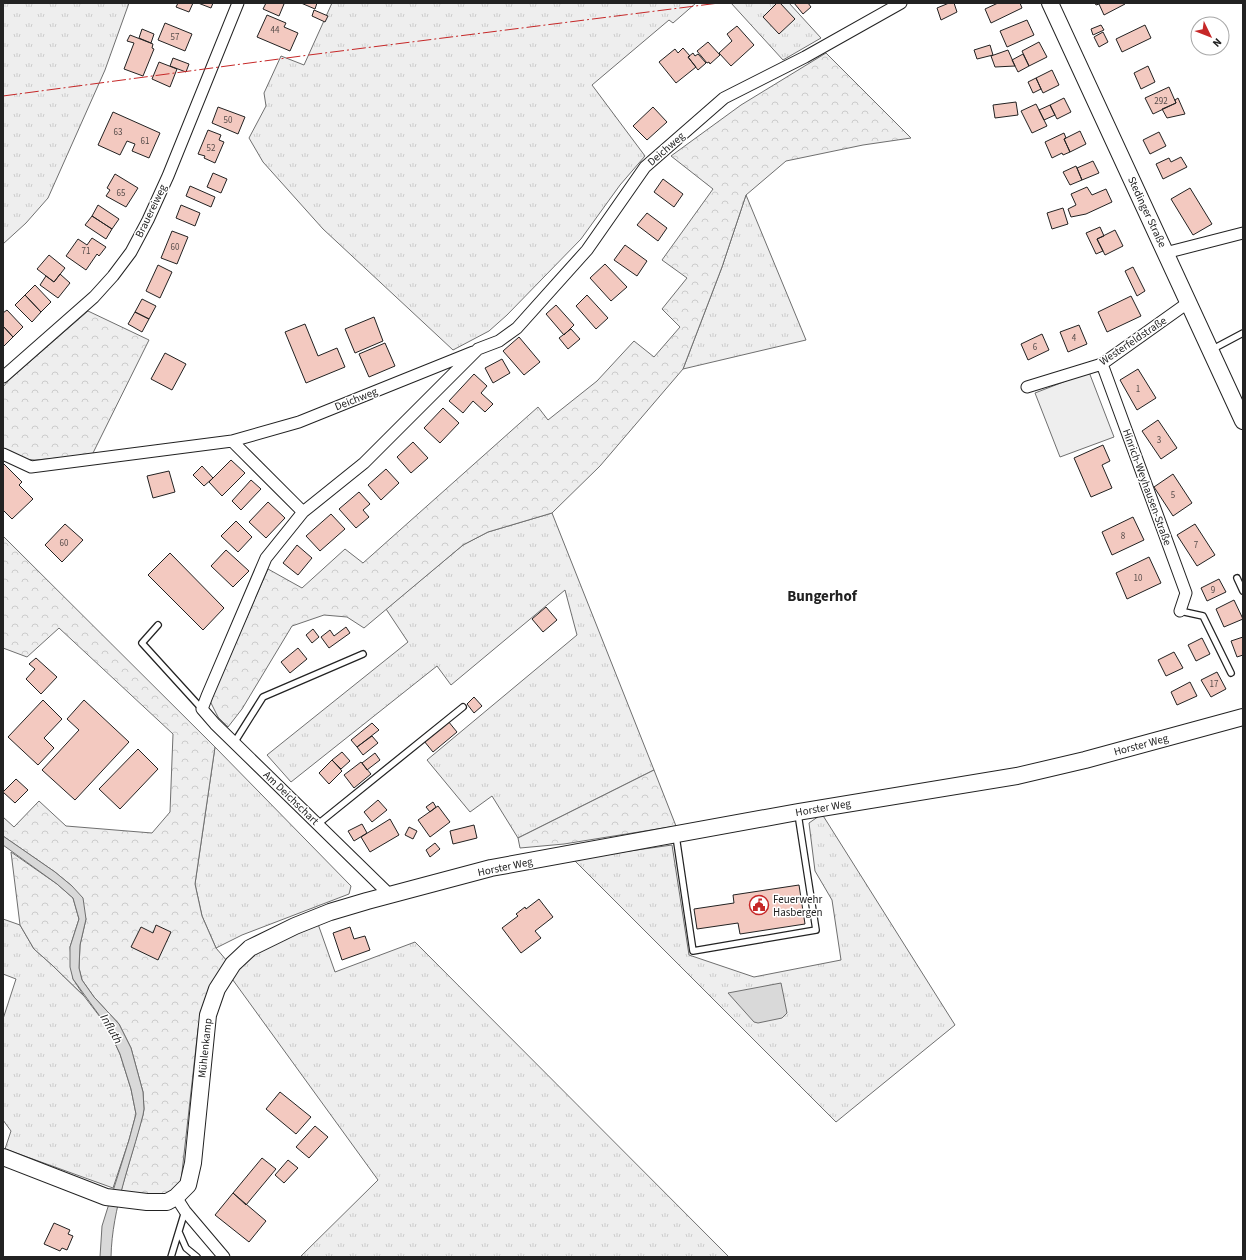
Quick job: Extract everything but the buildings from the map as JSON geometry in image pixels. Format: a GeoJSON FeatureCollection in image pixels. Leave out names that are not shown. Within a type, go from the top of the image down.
{"type":"FeatureCollection","features":[{"type":"Feature","properties":{"kind":"street","name":"Brauereiweg"},"geometry":{"type":"LineString","coordinates":[[3,377],[94,297],[113,276],[131,252],[148,220],[168,176],[238,3]]}},
{"type":"Feature","properties":{"kind":"street","name":"Deichweg"},"geometry":{"type":"LineString","coordinates":[[3,454],[31,467],[232,441],[300,422],[499,341],[517,328],[587,250],[645,167],[724,98],[805,57],[902,3]]}},
{"type":"Feature","properties":{"kind":"street","name":"Stedinger Straße"},"geometry":{"type":"LineString","coordinates":[[1050,3],[1243,421]]}},
{"type":"Feature","properties":{"kind":"street"},"geometry":{"type":"LineString","coordinates":[[1165,253],[1243,233]]}},
{"type":"Feature","properties":{"kind":"street","name":"Westerfeldstraße"},"geometry":{"type":"LineString","coordinates":[[1027,387],[1102,364],[1189,302]]}},
{"type":"Feature","properties":{"kind":"street","name":"Deichweg"},"geometry":{"type":"LineString","coordinates":[[202,709],[206,696],[266,558],[303,512],[364,463],[478,349]]}},
{"type":"Feature","properties":{"kind":"street","name":"Hinrich-Weyhausen-Straße"},"geometry":{"type":"LineString","coordinates":[[1102,364],[1186,593],[1180,611]]}},
{"type":"Feature","properties":{"kind":"street"},"geometry":{"type":"LineString","coordinates":[[232,441],[303,512]]}},
{"type":"Feature","properties":{"kind":"street","name":"Am Deichschart"},"geometry":{"type":"LineString","coordinates":[[202,709],[234,743],[318,824],[396,893]]}},
{"type":"Feature","properties":{"kind":"street","name":"Horster Weg"},"geometry":{"type":"LineString","coordinates":[[396,893],[491,868],[798,812],[1018,776],[1085,760],[1243,717]]}},
{"type":"Feature","properties":{"kind":"street","name":"Mühlenkamp"},"geometry":{"type":"LineString","coordinates":[[176,1197],[188,1185],[193,1163],[208,1015],[217,988],[233,964],[250,948],[295,926],[330,912],[396,893]]}},
{"type":"Feature","properties":{"kind":"street"},"geometry":{"type":"LineString","coordinates":[[3,1157],[106,1197],[147,1202],[166,1202],[176,1197],[185,1211],[224,1257]]}},
{"type":"Feature","properties":{"kind":"lane"},"geometry":{"type":"LineString","coordinates":[[1211,351],[1243,333]]}},
{"type":"Feature","properties":{"kind":"lane"},"geometry":{"type":"LineString","coordinates":[[1237,578],[1243,590]]}},
{"type":"Feature","properties":{"kind":"lane"},"geometry":{"type":"LineString","coordinates":[[1180,611],[1203,616],[1232,673]]}},
{"type":"Feature","properties":{"kind":"lane"},"geometry":{"type":"LineString","coordinates":[[158,625],[142,643],[202,709]]}},
{"type":"Feature","properties":{"kind":"lane"},"geometry":{"type":"LineString","coordinates":[[234,743],[263,697],[363,654]]}},
{"type":"Feature","properties":{"kind":"lane"},"geometry":{"type":"LineString","coordinates":[[318,824],[464,707]]}},
{"type":"Feature","properties":{"kind":"lane"},"geometry":{"type":"LineString","coordinates":[[676,834],[693,951],[816,930],[798,812]]}},
{"type":"Feature","properties":{"kind":"lane"},"geometry":{"type":"LineString","coordinates":[[171,1257],[185,1211]]}},
{"type":"Feature","properties":{"kind":"lane"},"geometry":{"type":"LineString","coordinates":[[179,1232],[186,1248],[197,1257]]}},
{"type":"Feature","properties":{"kind":"green space"},"geometry":{"type":"Polygon","coordinates":[[[3,3],[129,3],[105,70],[48,198],[26,223],[3,244],[3,3]]]}},
{"type":"Feature","properties":{"kind":"green space"},"geometry":{"type":"Polygon","coordinates":[[[332,3],[696,3],[673,23],[669,20],[592,85],[645,156],[620,185],[581,239],[507,315],[489,331],[453,350],[323,229],[263,162],[249,138],[266,106],[264,93],[281,56],[304,65],[332,3]]]}},
{"type":"Feature","properties":{"kind":"green space"},"geometry":{"type":"Polygon","coordinates":[[[731,3],[789,3],[821,38],[783,60],[731,3]]]}},
{"type":"Feature","properties":{"kind":"green space"},"geometry":{"type":"Polygon","coordinates":[[[826,53],[911,138],[863,145],[786,161],[746,195],[722,267],[683,369],[600,466],[552,513],[488,532],[463,545],[364,628],[347,617],[324,615],[292,626],[242,709],[228,727],[218,717],[210,701],[268,569],[302,588],[345,549],[363,563],[538,407],[548,420],[597,381],[634,341],[654,357],[680,327],[662,309],[687,278],[662,260],[713,189],[671,156],[741,105],[826,53]]]}},
{"type":"Feature","properties":{"kind":"green space"},"geometry":{"type":"Polygon","coordinates":[[[746,195],[806,340],[683,369],[722,267],[746,195]]]}},
{"type":"Feature","properties":{"kind":"green space"},"geometry":{"type":"Polygon","coordinates":[[[88,311],[149,340],[92,455],[35,460],[24,459],[3,449],[3,387],[9,380],[88,311]]]}},
{"type":"Feature","properties":{"kind":"green space"},"geometry":{"type":"Polygon","coordinates":[[[1089,372],[1114,437],[1060,457],[1035,393],[1089,372]]]}},
{"type":"Feature","properties":{"kind":"green space"},"geometry":{"type":"Polygon","coordinates":[[[552,513],[654,770],[518,838],[492,796],[470,812],[427,760],[577,635],[565,590],[451,685],[437,666],[291,782],[267,755],[408,642],[386,609],[463,545],[488,532],[552,513]]]}},
{"type":"Feature","properties":{"kind":"green space"},"geometry":{"type":"Polygon","coordinates":[[[3,536],[215,747],[195,884],[202,916],[216,948],[227,961],[205,1002],[198,1029],[181,1181],[174,1191],[161,1197],[121,1191],[143,1115],[143,1092],[131,1048],[119,1024],[94,997],[82,980],[79,968],[80,945],[86,919],[72,886],[55,872],[3,836],[3,817],[14,827],[39,801],[66,826],[152,833],[170,812],[173,734],[59,628],[27,657],[3,648],[3,536]]]}},
{"type":"Feature","properties":{"kind":"green space"},"geometry":{"type":"Polygon","coordinates":[[[215,747],[351,886],[349,894],[242,935],[216,948],[202,916],[195,884],[215,747]]]}},
{"type":"Feature","properties":{"kind":"green space"},"geometry":{"type":"Polygon","coordinates":[[[654,770],[676,826],[564,844],[520,848],[518,838],[654,770]]]}},
{"type":"Feature","properties":{"kind":"green space"},"geometry":{"type":"Polygon","coordinates":[[[822,814],[955,1025],[836,1122],[573,859],[672,845],[689,955],[754,977],[841,960],[832,900],[815,871],[809,823],[822,814]]]}},
{"type":"Feature","properties":{"kind":"green space"},"geometry":{"type":"Polygon","coordinates":[[[11,852],[57,884],[73,898],[79,919],[70,947],[73,979],[84,996],[34,949],[20,925],[11,852]]]}},
{"type":"Feature","properties":{"kind":"green space"},"geometry":{"type":"Polygon","coordinates":[[[3,919],[20,925],[34,949],[84,996],[107,1026],[120,1054],[131,1089],[136,1114],[113,1188],[5,1149],[11,1131],[3,1120],[3,1019],[16,979],[3,974],[3,919]]]}},
{"type":"Feature","properties":{"kind":"green space"},"geometry":{"type":"Polygon","coordinates":[[[318,924],[335,972],[415,942],[729,1257],[300,1257],[378,1180],[230,976],[266,944],[318,924]]]}},
{"type":"Feature","properties":{"kind":"water","name":"Influth"},"geometry":{"type":"Polygon","coordinates":[[[3,836],[55,872],[72,886],[83,898],[86,919],[80,945],[79,968],[82,980],[94,997],[119,1024],[131,1048],[143,1092],[143,1115],[118,1203],[112,1239],[111,1257],[100,1257],[102,1226],[136,1114],[131,1089],[120,1054],[107,1026],[73,979],[70,967],[70,947],[79,919],[73,898],[57,884],[3,845],[3,836]]]}},
{"type":"Feature","properties":{"kind":"water"},"geometry":{"type":"Polygon","coordinates":[[[781,983],[787,1013],[782,1018],[758,1023],[754,1022],[728,993],[781,983]]]}},
{"type":"Feature","properties":{"kind":"power"},"geometry":{"type":"LineString","coordinates":[[3,96],[309,55],[719,3]]}},
{"type":"Feature","properties":{"kind":"place","name":"Feuerwehr Hasbergen"},"geometry":{"type":"Point","coordinates":[759,905]}},
{"type":"Feature","properties":{"kind":"district","name":"Bungerhof"},"geometry":{"type":"Point","coordinates":[822,596]}}]}
